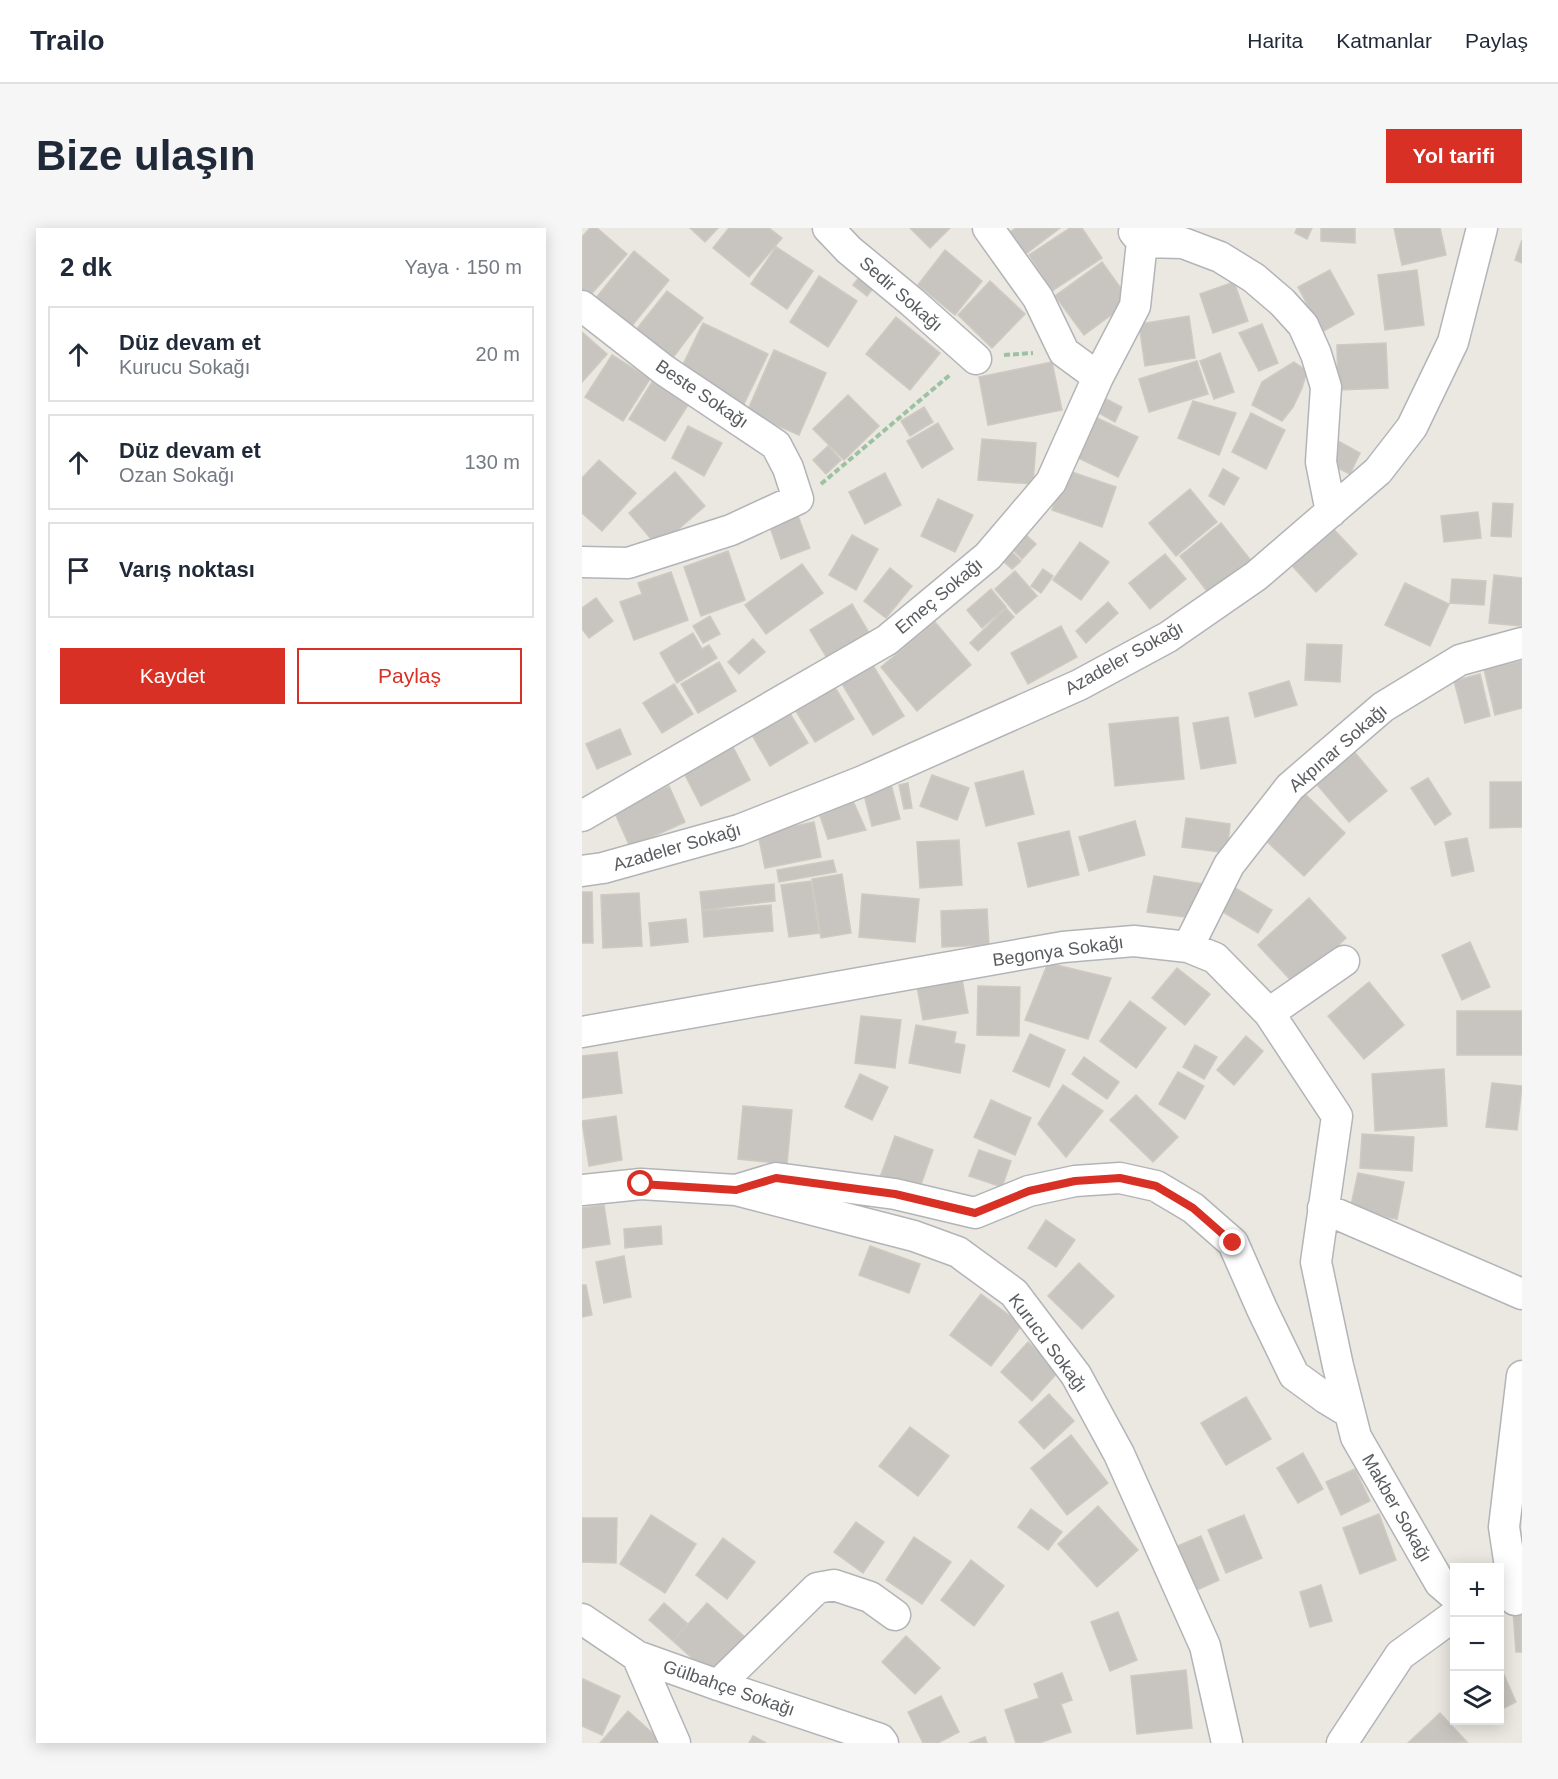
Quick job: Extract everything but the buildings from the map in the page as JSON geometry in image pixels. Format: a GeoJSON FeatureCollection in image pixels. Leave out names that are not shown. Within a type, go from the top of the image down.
{"type":"FeatureCollection","features":[{"type":"Feature","properties":{"kind":"street","name":"Sedir Sokağı"},"geometry":{"type":"LineString","coordinates":[[828,228],[849,250],[912,302],[975,359]]}},
{"type":"Feature","properties":{"kind":"street"},"geometry":{"type":"LineString","coordinates":[[988,228],[1038,298],[1064,352],[1098,377]]}},
{"type":"Feature","properties":{"kind":"street","name":"Azadeler Sokağı"},"geometry":{"type":"LineString","coordinates":[[582,871],[603,868],[739,830],[863,781],[1078,685],[1168,637],[1256,576],[1378,471],[1412,427],[1453,342],[1482,228]]}},
{"type":"Feature","properties":{"kind":"street"},"geometry":{"type":"LineString","coordinates":[[1143,232],[1183,243],[1220,257],[1254,278],[1282,302],[1303,325],[1316,354],[1326,387],[1321,462],[1331,512]]}},
{"type":"Feature","properties":{"kind":"street","name":"Emeç Sokağı"},"geometry":{"type":"LineString","coordinates":[[582,816],[887,640],[988,556],[1051,482],[1098,377],[1135,306],[1143,232]]}},
{"type":"Feature","properties":{"kind":"street","name":"Beste Sokağı"},"geometry":{"type":"LineString","coordinates":[[582,306],[664,370],[776,444],[788,468],[798,499]]}},
{"type":"Feature","properties":{"kind":"street"},"geometry":{"type":"LineString","coordinates":[[582,562],[628,563],[731,530],[798,499]]}},
{"type":"Feature","properties":{"kind":"street","name":"Akpınar Sokağı"},"geometry":{"type":"LineString","coordinates":[[1188,947],[1229,866],[1290,787],[1383,707],[1460,660],[1522,643]]}},
{"type":"Feature","properties":{"kind":"street","name":"Begonya Sokağı"},"geometry":{"type":"LineString","coordinates":[[582,1032],[1063,947],[1134,941],[1188,947],[1215,958],[1269,1012],[1337,1116],[1316,1262],[1350,1413]]}},
{"type":"Feature","properties":{"kind":"street"},"geometry":{"type":"LineString","coordinates":[[1269,1012],[1344,961]]}},
{"type":"Feature","properties":{"kind":"street"},"geometry":{"type":"LineString","coordinates":[[736,1190],[776,1178],[895,1194],[975,1213],[1029,1191],[1075,1181],[1120,1178],[1156,1186],[1193,1208],[1233,1243],[1294,1375],[1350,1413]]}},
{"type":"Feature","properties":{"kind":"street","name":"Kurucu Sokağı"},"geometry":{"type":"LineString","coordinates":[[582,1190],[641,1184],[736,1190],[914,1236],[958,1252],[1014,1293],[1076,1375],[1119,1454],[1205,1646],[1227,1743]]}},
{"type":"Feature","properties":{"kind":"street"},"geometry":{"type":"LineString","coordinates":[[1323,1208],[1522,1294]]}},
{"type":"Feature","properties":{"kind":"street"},"geometry":{"type":"LineString","coordinates":[[1512,1600],[1504,1527],[1522,1377]]}},
{"type":"Feature","properties":{"kind":"street","name":"Makber Sokağı"},"geometry":{"type":"LineString","coordinates":[[1350,1413],[1356,1437],[1440,1583],[1450,1592]]}},
{"type":"Feature","properties":{"kind":"street"},"geometry":{"type":"LineString","coordinates":[[718,1685],[816,1588],[834,1585],[870,1597],[895,1615]]}},
{"type":"Feature","properties":{"kind":"street"},"geometry":{"type":"LineString","coordinates":[[1342,1743],[1400,1655],[1452,1617]]}},
{"type":"Feature","properties":{"kind":"street","name":"Gülbahçe Sokağı"},"geometry":{"type":"LineString","coordinates":[[582,1619],[637,1656],[880,1739],[883,1743]]}},
{"type":"Feature","properties":{"kind":"street"},"geometry":{"type":"LineString","coordinates":[[637,1656],[675,1743]]}},
{"type":"Feature","properties":{"kind":"path"},"geometry":{"type":"LineString","coordinates":[[798,499],[820,485],[962,364],[975,359],[1013,353],[1064,352]]}},
{"type":"Feature","properties":{"kind":"route"},"geometry":{"type":"LineString","coordinates":[[641,1184],[736,1190],[776,1178],[895,1194],[975,1213],[1029,1191],[1075,1181],[1120,1178],[1156,1186],[1193,1208],[1233,1243]]}}]}
